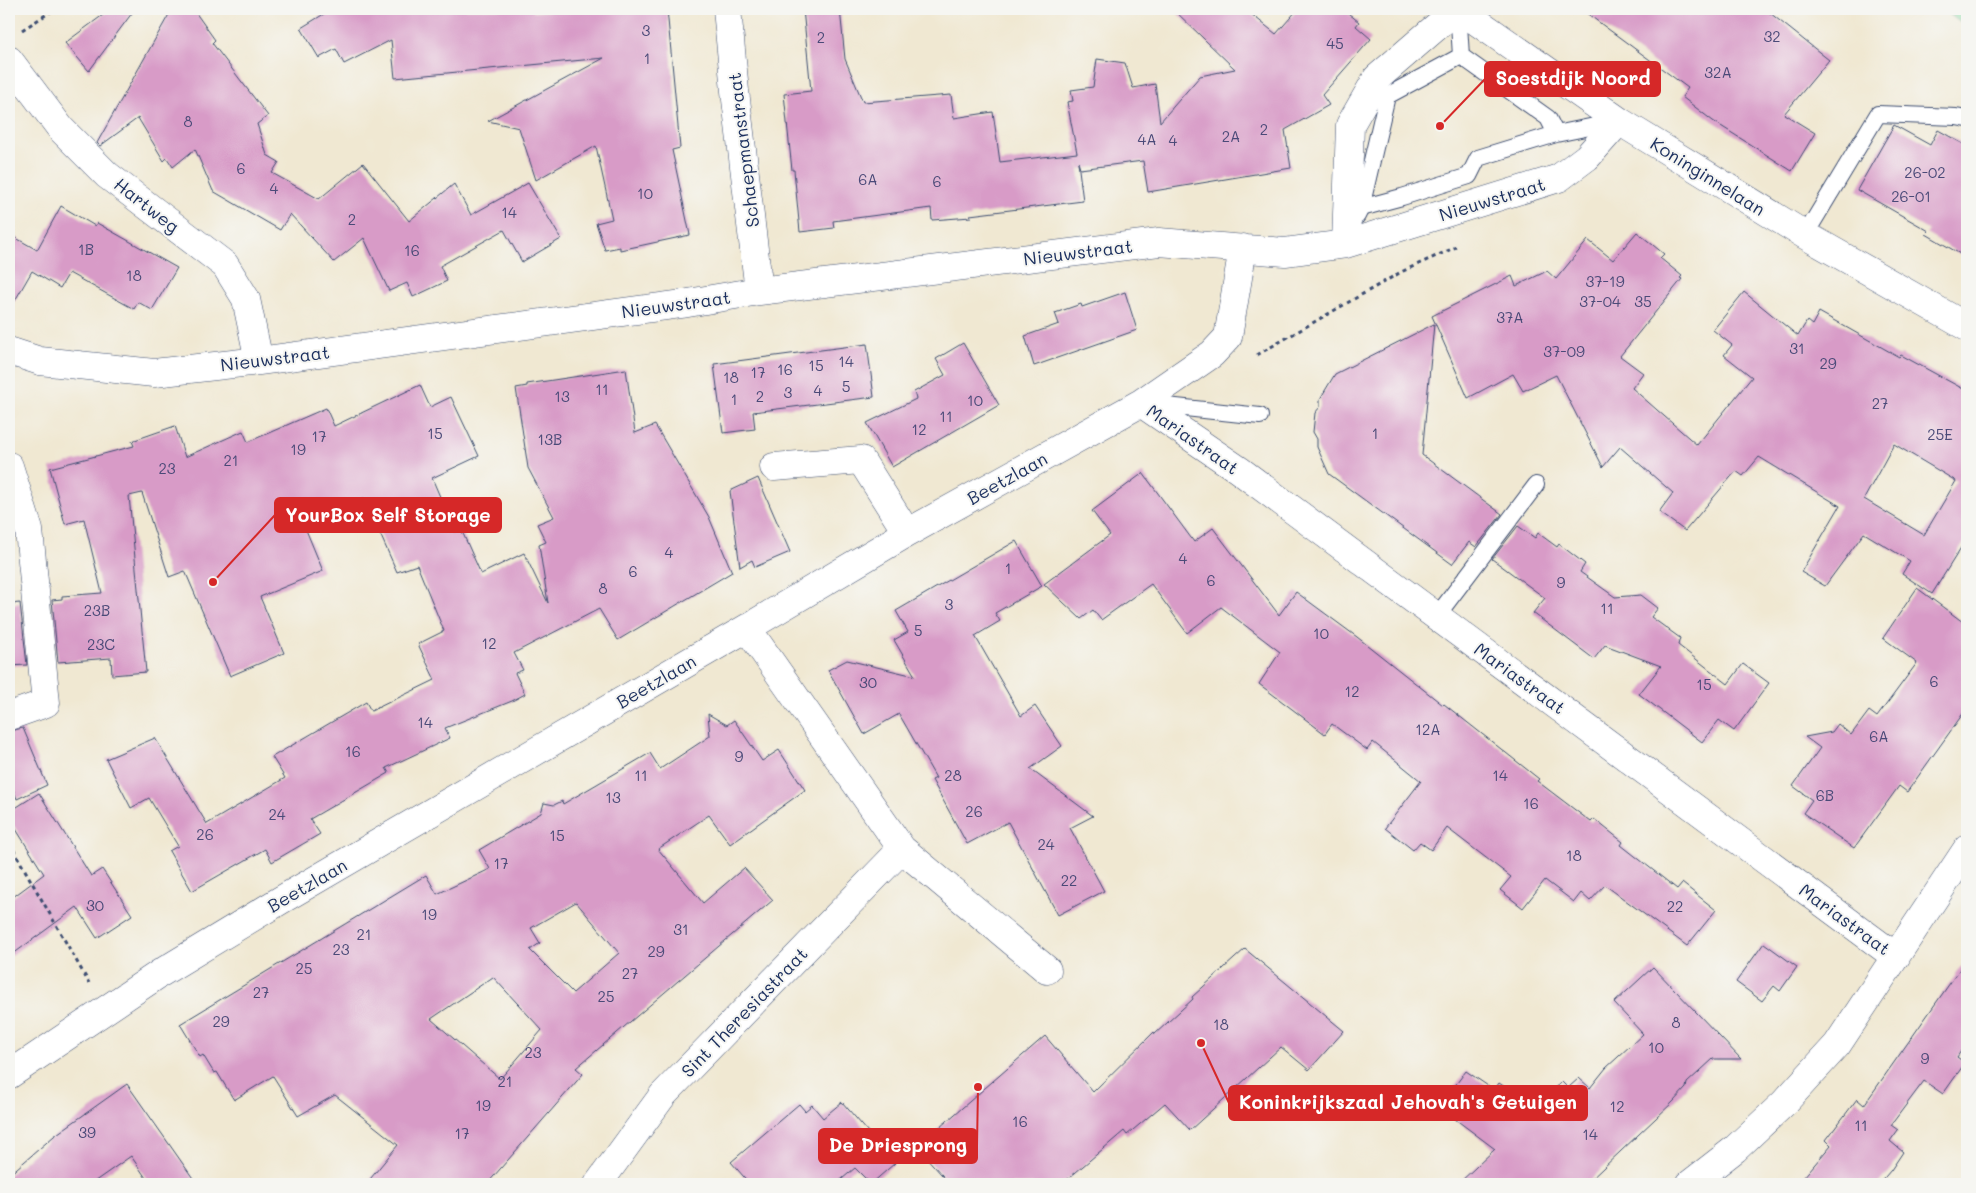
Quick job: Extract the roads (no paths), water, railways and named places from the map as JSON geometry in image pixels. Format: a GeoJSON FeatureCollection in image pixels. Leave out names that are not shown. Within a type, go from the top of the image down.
{"type":"FeatureCollection","features":[{"type":"Feature","properties":{"kind":"street","name":"Schaepmanstraat"},"geometry":{"type":"LineString","coordinates":[[727,9],[759,291]]}},
{"type":"Feature","properties":{"kind":"street","name":"Koninginnelaan"},"geometry":{"type":"LineString","coordinates":[[1458,9],[1619,121],[1806,235],[1967,327]]}},
{"type":"Feature","properties":{"kind":"street"},"geometry":{"type":"LineString","coordinates":[[1346,244],[1350,125],[1377,78],[1458,9]]}},
{"type":"Feature","properties":{"kind":"street","name":"Hartweg"},"geometry":{"type":"LineString","coordinates":[[9,60],[61,129],[107,174],[225,265],[246,299],[259,361]]}},
{"type":"Feature","properties":{"kind":"street","name":"Nieuwstraat"},"geometry":{"type":"LineString","coordinates":[[9,351],[40,361],[154,373],[259,361],[682,304],[759,291],[1159,242],[1285,252],[1346,244],[1559,178],[1587,157],[1619,121]]}},
{"type":"Feature","properties":{"kind":"street","name":"Beetzlaan"},"geometry":{"type":"LineString","coordinates":[[9,1075],[158,974],[281,900],[907,533],[1142,403],[1212,354],[1228,337],[1243,248]]}},
{"type":"Feature","properties":{"kind":"street","name":"Mariastraat"},"geometry":{"type":"LineString","coordinates":[[1142,403],[1239,470],[1896,956]]}},
{"type":"Feature","properties":{"kind":"street"},"geometry":{"type":"LineString","coordinates":[[774,467],[861,460],[907,533]]}},
{"type":"Feature","properties":{"kind":"street"},"geometry":{"type":"LineString","coordinates":[[9,466],[29,530],[46,703],[9,716]]}},
{"type":"Feature","properties":{"kind":"street"},"geometry":{"type":"LineString","coordinates":[[747,628],[902,849],[1047,970]]}},
{"type":"Feature","properties":{"kind":"street","name":"Sint Theresiastraat"},"geometry":{"type":"LineString","coordinates":[[598,1184],[663,1095],[902,849]]}},
{"type":"Feature","properties":{"kind":"street"},"geometry":{"type":"LineString","coordinates":[[1690,1184],[1735,1149],[1784,1103],[1837,1045],[1967,849]]}},
{"type":"Feature","properties":{"kind":"lane"},"geometry":{"type":"LineString","coordinates":[[1458,9],[1461,56]]}},
{"type":"Feature","properties":{"kind":"lane"},"geometry":{"type":"LineString","coordinates":[[1461,56],[1548,118],[1556,134]]}},
{"type":"Feature","properties":{"kind":"lane"},"geometry":{"type":"LineString","coordinates":[[1346,244],[1361,208],[1387,96],[1461,56]]}},
{"type":"Feature","properties":{"kind":"lane"},"geometry":{"type":"LineString","coordinates":[[1806,235],[1878,114],[1967,119]]}},
{"type":"Feature","properties":{"kind":"lane"},"geometry":{"type":"LineString","coordinates":[[1361,208],[1469,176],[1478,158],[1556,134],[1619,121]]}},
{"type":"Feature","properties":{"kind":"lane"},"geometry":{"type":"LineString","coordinates":[[1142,403],[1260,416]]}},
{"type":"Feature","properties":{"kind":"lane"},"geometry":{"type":"LineString","coordinates":[[1436,617],[1536,485]]}},
{"type":"Feature","properties":{"kind":"place","name":"Soestdijk Noord"},"geometry":{"type":"Point","coordinates":[1440,126]}},
{"type":"Feature","properties":{"kind":"place","name":"YourBox Self Storage"},"geometry":{"type":"Point","coordinates":[213,582]}},
{"type":"Feature","properties":{"kind":"place","name":"Koninkrijkszaal Jehovah's Getuigen"},"geometry":{"type":"Point","coordinates":[1201,1043]}},
{"type":"Feature","properties":{"kind":"place","name":"De Driesprong"},"geometry":{"type":"Point","coordinates":[978,1087]}}]}
